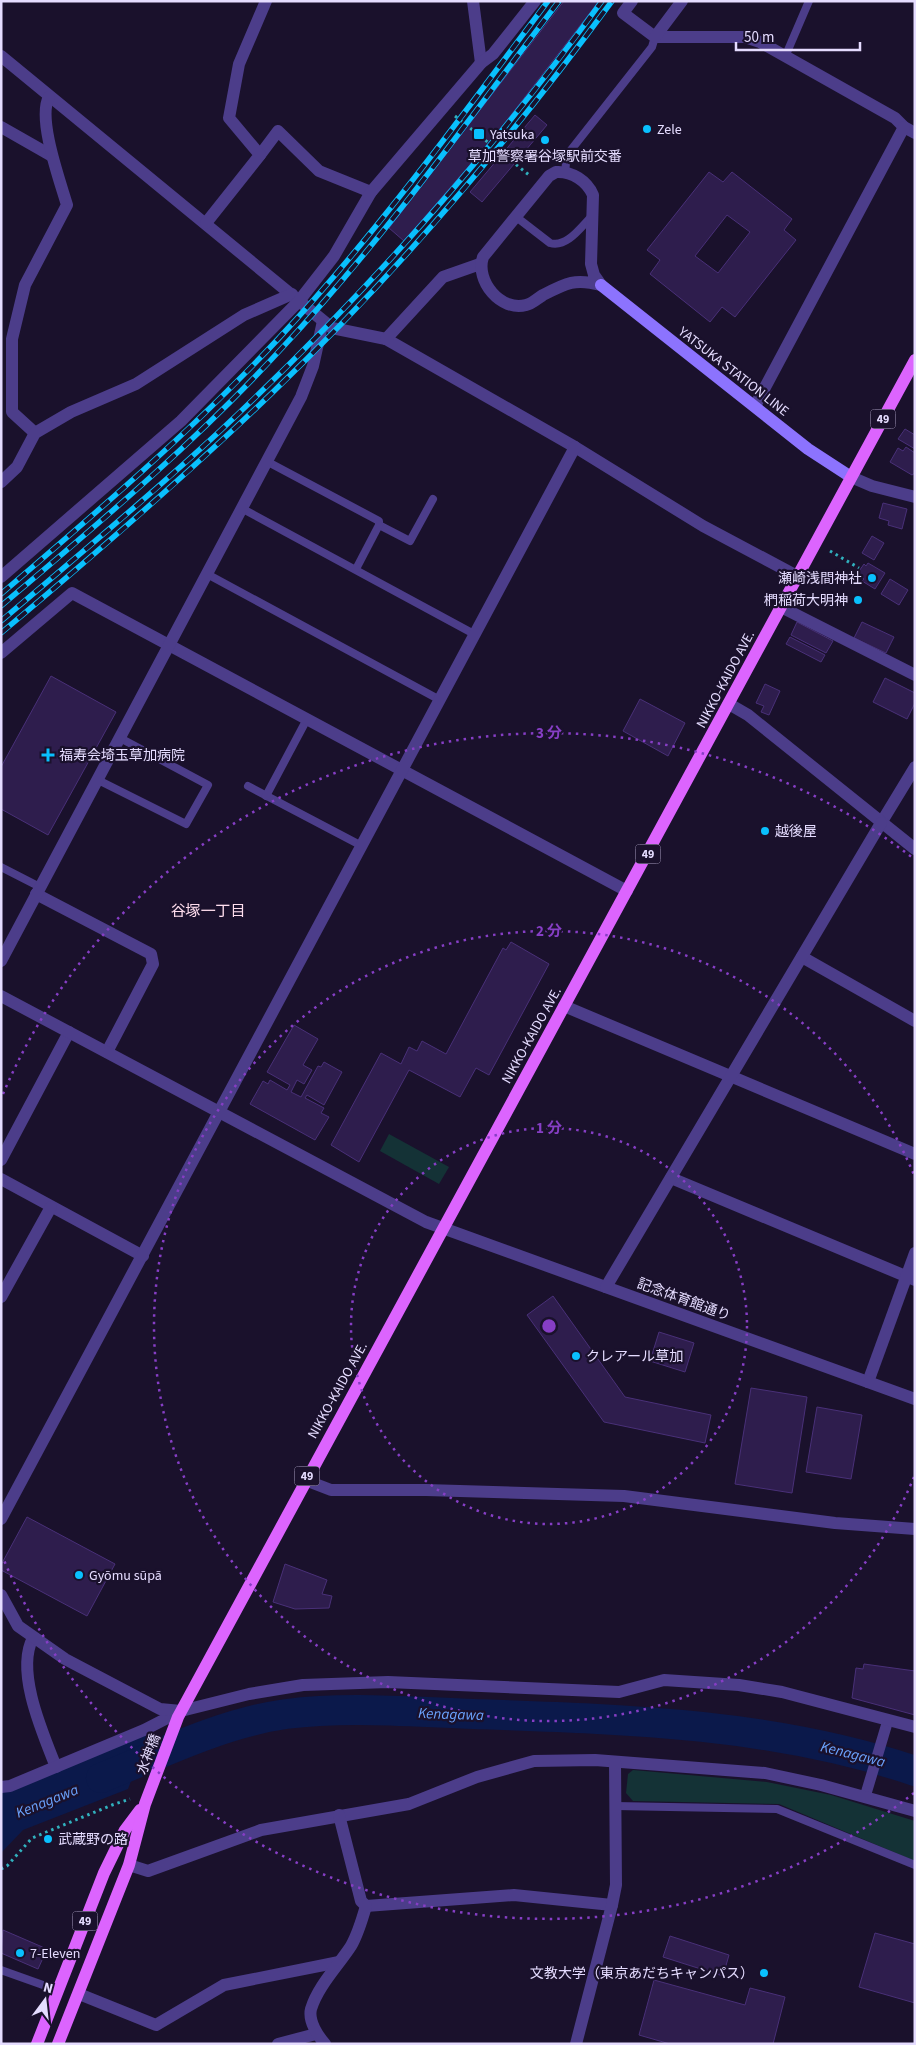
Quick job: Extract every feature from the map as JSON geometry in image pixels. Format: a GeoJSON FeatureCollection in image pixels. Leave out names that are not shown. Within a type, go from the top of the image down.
{"type":"FeatureCollection","features":[{"type":"Feature","properties":{"kind":"main road","name":"YATSUKA STATION LINE"},"geometry":{"type":"LineString","coordinates":[[601,285],[818,456],[851,477]]}},
{"type":"Feature","properties":{"kind":"main road","name":"NIKKO-KAIDO AVE."},"geometry":{"type":"LineString","coordinates":[[175,1724],[305,1480],[915,360]]}},
{"type":"Feature","properties":{"kind":"main road","name":"水神橋"},"geometry":{"type":"LineString","coordinates":[[146,1799],[175,1724]]}},
{"type":"Feature","properties":{"kind":"main road","name":"49"},"geometry":{"type":"LineString","coordinates":[[58,2044],[129,1865],[146,1799]]}},
{"type":"Feature","properties":{"kind":"main road","name":"49"},"geometry":{"type":"LineString","coordinates":[[37,2044],[104,1873],[125,1830],[146,1799]]}},
{"type":"Feature","properties":{"kind":"street"},"geometry":{"type":"LineString","coordinates":[[260,155],[229,118],[239,64],[266,1]]}},
{"type":"Feature","properties":{"kind":"street"},"geometry":{"type":"LineString","coordinates":[[473,1],[481,63]]}},
{"type":"Feature","properties":{"kind":"street"},"geometry":{"type":"LineString","coordinates":[[1,577],[180,421],[296,297],[334,256],[371,192],[481,63],[493,54],[535,1]]}},
{"type":"Feature","properties":{"kind":"street"},"geometry":{"type":"LineString","coordinates":[[632,1],[623,13],[655,37],[745,38],[760,42],[895,118],[909,130],[755,406]]}},
{"type":"Feature","properties":{"kind":"street"},"geometry":{"type":"LineString","coordinates":[[655,37],[682,1]]}},
{"type":"Feature","properties":{"kind":"street"},"geometry":{"type":"LineString","coordinates":[[1,56],[332,328],[386,338],[575,448],[702,526],[797,576]]}},
{"type":"Feature","properties":{"kind":"street"},"geometry":{"type":"LineString","coordinates":[[36,433],[7,412],[12,339],[25,285],[67,205],[52,156],[44,106],[50,97]]}},
{"type":"Feature","properties":{"kind":"street"},"geometry":{"type":"LineString","coordinates":[[1,127],[52,156]]}},
{"type":"Feature","properties":{"kind":"street"},"geometry":{"type":"LineString","coordinates":[[206,223],[278,131],[319,171],[371,192]]}},
{"type":"Feature","properties":{"kind":"street"},"geometry":{"type":"LineString","coordinates":[[565,172],[574,174],[591,189],[593,195],[594,214],[591,264],[594,275],[601,285],[584,281],[568,282],[526,305],[513,304],[490,291],[482,278],[480,264],[487,250],[549,176],[565,172]]}},
{"type":"Feature","properties":{"kind":"street"},"geometry":{"type":"LineString","coordinates":[[386,338],[443,277],[480,264]]}},
{"type":"Feature","properties":{"kind":"street"},"geometry":{"type":"LineString","coordinates":[[1,482],[17,467],[36,433],[71,412],[136,384],[244,315],[296,297]]}},
{"type":"Feature","properties":{"kind":"street"},"geometry":{"type":"LineString","coordinates":[[1,960],[301,397],[313,366],[323,321]]}},
{"type":"Feature","properties":{"kind":"street"},"geometry":{"type":"LineString","coordinates":[[1,1518],[220,1113],[474,634],[575,448]]}},
{"type":"Feature","properties":{"kind":"street"},"geometry":{"type":"LineString","coordinates":[[851,477],[872,486],[915,497]]}},
{"type":"Feature","properties":{"kind":"street"},"geometry":{"type":"LineString","coordinates":[[1,653],[72,593],[627,891]]}},
{"type":"Feature","properties":{"kind":"street"},"geometry":{"type":"LineString","coordinates":[[781,607],[915,676]]}},
{"type":"Feature","properties":{"kind":"street"},"geometry":{"type":"LineString","coordinates":[[729,704],[748,715],[915,850]]}},
{"type":"Feature","properties":{"kind":"street"},"geometry":{"type":"LineString","coordinates":[[606,1287],[915,767]]}},
{"type":"Feature","properties":{"kind":"street"},"geometry":{"type":"LineString","coordinates":[[38,890],[151,954],[153,964],[107,1052]]}},
{"type":"Feature","properties":{"kind":"street"},"geometry":{"type":"LineString","coordinates":[[802,957],[915,1022]]}},
{"type":"Feature","properties":{"kind":"street","name":"記念体育館通り"},"geometry":{"type":"LineString","coordinates":[[1,996],[443,1229],[915,1399]]}},
{"type":"Feature","properties":{"kind":"street"},"geometry":{"type":"LineString","coordinates":[[564,1006],[915,1154]]}},
{"type":"Feature","properties":{"kind":"street"},"geometry":{"type":"LineString","coordinates":[[1,1160],[70,1032]]}},
{"type":"Feature","properties":{"kind":"street"},"geometry":{"type":"LineString","coordinates":[[671,1178],[910,1278]]}},
{"type":"Feature","properties":{"kind":"street"},"geometry":{"type":"LineString","coordinates":[[1,1179],[143,1256]]}},
{"type":"Feature","properties":{"kind":"street"},"geometry":{"type":"LineString","coordinates":[[1,1297],[51,1207]]}},
{"type":"Feature","properties":{"kind":"street"},"geometry":{"type":"LineString","coordinates":[[868,1382],[910,1278],[915,1253]]}},
{"type":"Feature","properties":{"kind":"street"},"geometry":{"type":"LineString","coordinates":[[305,1480],[331,1490],[426,1490],[624,1496],[835,1523],[915,1529]]}},
{"type":"Feature","properties":{"kind":"street"},"geometry":{"type":"LineString","coordinates":[[1,1595],[18,1626],[64,1659],[160,1710],[181,1712]]}},
{"type":"Feature","properties":{"kind":"street"},"geometry":{"type":"LineString","coordinates":[[33,1638],[26,1656],[30,1684],[38,1722],[56,1767]]}},
{"type":"Feature","properties":{"kind":"street"},"geometry":{"type":"LineString","coordinates":[[1,1787],[10,1786],[56,1767],[144,1730],[181,1712],[249,1694],[303,1685],[388,1682],[619,1692],[664,1680],[739,1685],[782,1692],[887,1723],[915,1727]]}},
{"type":"Feature","properties":{"kind":"street"},"geometry":{"type":"LineString","coordinates":[[867,1792],[887,1723]]}},
{"type":"Feature","properties":{"kind":"street"},"geometry":{"type":"LineString","coordinates":[[129,1865],[148,1871],[261,1830],[409,1804],[477,1777],[534,1761],[615,1762],[765,1773],[867,1792],[915,1812]]}},
{"type":"Feature","properties":{"kind":"street"},"geometry":{"type":"LineString","coordinates":[[576,2044],[616,1885],[615,1762]]}},
{"type":"Feature","properties":{"kind":"street"},"geometry":{"type":"LineString","coordinates":[[338,1815],[361,1901],[366,1906],[514,1895],[612,1906]]}},
{"type":"Feature","properties":{"kind":"street"},"geometry":{"type":"LineString","coordinates":[[325,2044],[316,2034],[311,2010],[360,1928],[366,1906]]}},
{"type":"Feature","properties":{"kind":"street"},"geometry":{"type":"LineString","coordinates":[[79,1994],[156,2025],[224,1985],[339,1962]]}},
{"type":"Feature","properties":{"kind":"street"},"geometry":{"type":"LineString","coordinates":[[278,2044],[316,2034]]}},
{"type":"Feature","properties":{"kind":"lane"},"geometry":{"type":"LineString","coordinates":[[785,56],[809,1]]}},
{"type":"Feature","properties":{"kind":"lane"},"geometry":{"type":"LineString","coordinates":[[565,172],[567,155],[652,47],[655,37]]}},
{"type":"Feature","properties":{"kind":"lane"},"geometry":{"type":"LineString","coordinates":[[515,216],[550,243],[556,245],[563,244],[594,214]]}},
{"type":"Feature","properties":{"kind":"lane"},"geometry":{"type":"LineString","coordinates":[[268,462],[379,520],[379,524],[410,541],[433,499]]}},
{"type":"Feature","properties":{"kind":"lane"},"geometry":{"type":"LineString","coordinates":[[242,509],[474,634]]}},
{"type":"Feature","properties":{"kind":"lane"},"geometry":{"type":"LineString","coordinates":[[356,569],[379,524]]}},
{"type":"Feature","properties":{"kind":"lane"},"geometry":{"type":"LineString","coordinates":[[207,574],[440,700]]}},
{"type":"Feature","properties":{"kind":"lane"},"geometry":{"type":"LineString","coordinates":[[266,796],[306,719]]}},
{"type":"Feature","properties":{"kind":"lane"},"geometry":{"type":"LineString","coordinates":[[98,780],[186,824],[208,785],[120,738]]}},
{"type":"Feature","properties":{"kind":"lane"},"geometry":{"type":"LineString","coordinates":[[248,786],[362,846]]}},
{"type":"Feature","properties":{"kind":"lane"},"geometry":{"type":"LineString","coordinates":[[1,867],[38,890]]}},
{"type":"Feature","properties":{"kind":"lane"},"geometry":{"type":"LineString","coordinates":[[615,1806],[777,1809],[915,1865]]}},
{"type":"Feature","properties":{"kind":"lane"},"geometry":{"type":"LineString","coordinates":[[1,1970],[57,1990]]}},
{"type":"Feature","properties":{"kind":"path"},"geometry":{"type":"LineString","coordinates":[[455,116],[529,175]]}},
{"type":"Feature","properties":{"kind":"path"},"geometry":{"type":"LineString","coordinates":[[830,551],[859,568]]}},
{"type":"Feature","properties":{"kind":"path"},"geometry":{"type":"LineString","coordinates":[[1,1868],[7,1866],[32,1838],[112,1805],[146,1799]]}},
{"type":"Feature","properties":{"kind":"green space"},"geometry":{"type":"Polygon","coordinates":[[[389,1134],[449,1167],[439,1184],[380,1151],[389,1134]]]}},
{"type":"Feature","properties":{"kind":"green space"},"geometry":{"type":"Polygon","coordinates":[[[633,1770],[767,1782],[831,1795],[915,1821],[915,1861],[779,1804],[633,1801],[626,1793],[628,1774],[633,1770]]]}},
{"type":"Feature","properties":{"kind":"water"},"geometry":{"type":"Polygon","coordinates":[[[150,1732],[128,1789],[23,1830],[1,1853],[1,1792],[150,1732]]]}},
{"type":"Feature","properties":{"kind":"building"},"geometry":{"type":"Polygon","coordinates":[[[564,1],[599,1],[494,137],[404,241],[389,228],[564,1]]]}},
{"type":"Feature","properties":{"kind":"building"},"geometry":{"type":"Polygon","coordinates":[[[535,115],[547,125],[482,202],[470,192],[535,115]]]}},
{"type":"Feature","properties":{"kind":"building"},"geometry":{"type":"Polygon","coordinates":[[[709,172],[723,182],[732,172],[792,219],[784,230],[796,240],[735,317],[722,307],[710,322],[650,274],[660,260],[647,250],[709,172]],[[727,215],[695,256],[718,273],[750,232],[727,215]]]}},
{"type":"Feature","properties":{"kind":"building"},"geometry":{"type":"Polygon","coordinates":[[[905,429],[915,435],[915,449],[898,439],[905,429]]]}},
{"type":"Feature","properties":{"kind":"building"},"geometry":{"type":"Polygon","coordinates":[[[906,447],[915,453],[915,473],[912,475],[890,462],[898,448],[903,451],[906,447]]]}},
{"type":"Feature","properties":{"kind":"building"},"geometry":{"type":"Polygon","coordinates":[[[883,503],[907,509],[902,529],[888,525],[889,521],[879,518],[883,503]]]}},
{"type":"Feature","properties":{"kind":"building"},"geometry":{"type":"Polygon","coordinates":[[[872,536],[884,543],[874,560],[862,553],[872,536]]]}},
{"type":"Feature","properties":{"kind":"building"},"geometry":{"type":"Polygon","coordinates":[[[868,563],[885,573],[875,589],[862,581],[864,579],[857,574],[864,564],[866,566],[868,563]]]}},
{"type":"Feature","properties":{"kind":"building"},"geometry":{"type":"Polygon","coordinates":[[[890,579],[908,590],[899,605],[881,594],[890,579]]]}},
{"type":"Feature","properties":{"kind":"building"},"geometry":{"type":"Polygon","coordinates":[[[797,622],[833,641],[826,653],[791,635],[797,622]]]}},
{"type":"Feature","properties":{"kind":"building"},"geometry":{"type":"Polygon","coordinates":[[[862,622],[894,637],[886,653],[854,638],[862,622]]]}},
{"type":"Feature","properties":{"kind":"building"},"geometry":{"type":"Polygon","coordinates":[[[790,637],[825,655],[821,662],[786,644],[790,637]]]}},
{"type":"Feature","properties":{"kind":"building"},"geometry":{"type":"Polygon","coordinates":[[[51,676],[116,712],[48,835],[1,809],[1,767],[51,676]]]}},
{"type":"Feature","properties":{"kind":"building"},"geometry":{"type":"Polygon","coordinates":[[[885,678],[915,693],[915,703],[907,719],[873,702],[885,678]]]}},
{"type":"Feature","properties":{"kind":"building"},"geometry":{"type":"Polygon","coordinates":[[[765,684],[780,691],[769,715],[761,712],[764,706],[756,703],[765,684]]]}},
{"type":"Feature","properties":{"kind":"building"},"geometry":{"type":"Polygon","coordinates":[[[640,699],[685,723],[668,756],[623,731],[640,699]]]}},
{"type":"Feature","properties":{"kind":"building"},"geometry":{"type":"Polygon","coordinates":[[[511,942],[549,964],[489,1075],[476,1068],[460,1097],[409,1070],[359,1162],[331,1145],[381,1053],[401,1064],[409,1047],[417,1051],[422,1041],[446,1054],[503,948],[506,950],[511,942]]]}},
{"type":"Feature","properties":{"kind":"building"},"geometry":{"type":"Polygon","coordinates":[[[294,1025],[318,1039],[303,1065],[312,1070],[304,1084],[297,1080],[291,1092],[301,1097],[318,1066],[321,1067],[324,1062],[342,1072],[324,1105],[307,1095],[305,1098],[324,1108],[321,1113],[329,1117],[315,1140],[250,1104],[263,1081],[268,1084],[270,1080],[287,1090],[290,1085],[267,1072],[294,1025]]]}},
{"type":"Feature","properties":{"kind":"building","name":"クレアール草加"},"geometry":{"type":"Polygon","coordinates":[[[553,1296],[625,1397],[711,1415],[705,1443],[604,1422],[527,1315],[553,1296]]]}},
{"type":"Feature","properties":{"kind":"building"},"geometry":{"type":"Polygon","coordinates":[[[659,1332],[694,1343],[685,1372],[650,1361],[659,1332]]]}},
{"type":"Feature","properties":{"kind":"building"},"geometry":{"type":"Polygon","coordinates":[[[751,1388],[807,1397],[792,1493],[735,1484],[751,1388]]]}},
{"type":"Feature","properties":{"kind":"building"},"geometry":{"type":"Polygon","coordinates":[[[817,1407],[862,1415],[851,1479],[806,1472],[817,1407]]]}},
{"type":"Feature","properties":{"kind":"building"},"geometry":{"type":"Polygon","coordinates":[[[27,1517],[115,1564],[87,1616],[1,1570],[1,1565],[27,1517]]]}},
{"type":"Feature","properties":{"kind":"building"},"geometry":{"type":"Polygon","coordinates":[[[285,1564],[327,1580],[322,1594],[332,1596],[329,1608],[295,1609],[273,1602],[285,1564]]]}},
{"type":"Feature","properties":{"kind":"building"},"geometry":{"type":"Polygon","coordinates":[[[864,1664],[915,1671],[915,1715],[852,1698],[856,1668],[863,1669],[864,1664]]]}},
{"type":"Feature","properties":{"kind":"building"},"geometry":{"type":"Polygon","coordinates":[[[3,1930],[47,1949],[38,1969],[1,1953],[3,1930]]]}},
{"type":"Feature","properties":{"kind":"building"},"geometry":{"type":"Polygon","coordinates":[[[875,1933],[915,1944],[915,2003],[859,1987],[875,1933]]]}},
{"type":"Feature","properties":{"kind":"building"},"geometry":{"type":"Polygon","coordinates":[[[670,1936],[729,1955],[723,1976],[663,1957],[670,1936]]]}},
{"type":"Feature","properties":{"kind":"building"},"geometry":{"type":"Polygon","coordinates":[[[654,1980],[745,2005],[750,1988],[785,1997],[773,2044],[670,2044],[639,2035],[654,1980]]]}},
{"type":"Feature","properties":{"kind":"waterway","name":"Kenagawa"},"geometry":{"type":"LineString","coordinates":[[101,1778],[192,1740],[238,1724],[286,1714],[333,1710],[586,1718],[697,1726],[807,1743],[861,1755],[915,1771]]}},
{"type":"Feature","properties":{"kind":"railway"},"geometry":{"type":"LineString","coordinates":[[1,594],[179,438],[279,338],[385,216],[548,1]]}},
{"type":"Feature","properties":{"kind":"railway"},"geometry":{"type":"LineString","coordinates":[[1,606],[146,482],[249,383],[282,348],[390,222],[559,1]]}},
{"type":"Feature","properties":{"kind":"railway"},"geometry":{"type":"LineString","coordinates":[[1,621],[194,455],[324,329],[373,278],[469,170],[559,59],[602,1]]}},
{"type":"Feature","properties":{"kind":"railway"},"geometry":{"type":"LineString","coordinates":[[1,633],[105,545],[207,454],[273,392],[364,300],[451,204],[493,154],[534,104],[612,1]]}},
{"type":"Feature","properties":{"kind":"place","name":"Zele"},"geometry":{"type":"Point","coordinates":[647,129]}},
{"type":"Feature","properties":{"kind":"place","name":"Yatsuka"},"geometry":{"type":"Point","coordinates":[479,134]}},
{"type":"Feature","properties":{"kind":"place","name":"草加警察署谷塚駅前交番"},"geometry":{"type":"Point","coordinates":[545,140]}},
{"type":"Feature","properties":{"kind":"place","name":"瀬崎浅間神社"},"geometry":{"type":"Point","coordinates":[872,578]}},
{"type":"Feature","properties":{"kind":"place","name":"椚稲荷大明神"},"geometry":{"type":"Point","coordinates":[858,600]}},
{"type":"Feature","properties":{"kind":"place","name":"福寿会埼玉草加病院"},"geometry":{"type":"Point","coordinates":[48,755]}},
{"type":"Feature","properties":{"kind":"place","name":"越後屋"},"geometry":{"type":"Point","coordinates":[765,831]}},
{"type":"Feature","properties":{"kind":"place","name":"クレアール草加"},"geometry":{"type":"Point","coordinates":[576,1356]}},
{"type":"Feature","properties":{"kind":"place","name":"Gyōmu sūpā"},"geometry":{"type":"Point","coordinates":[79,1575]}},
{"type":"Feature","properties":{"kind":"place","name":"武蔵野の路"},"geometry":{"type":"Point","coordinates":[48,1839]}},
{"type":"Feature","properties":{"kind":"place","name":"7-Eleven"},"geometry":{"type":"Point","coordinates":[20,1953]}},
{"type":"Feature","properties":{"kind":"place","name":"文教大学（東京あだちキャンパス）"},"geometry":{"type":"Point","coordinates":[764,1973]}},
{"type":"Feature","properties":{"kind":"district","name":"谷塚一丁目"},"geometry":{"type":"Point","coordinates":[208,911]}}]}
